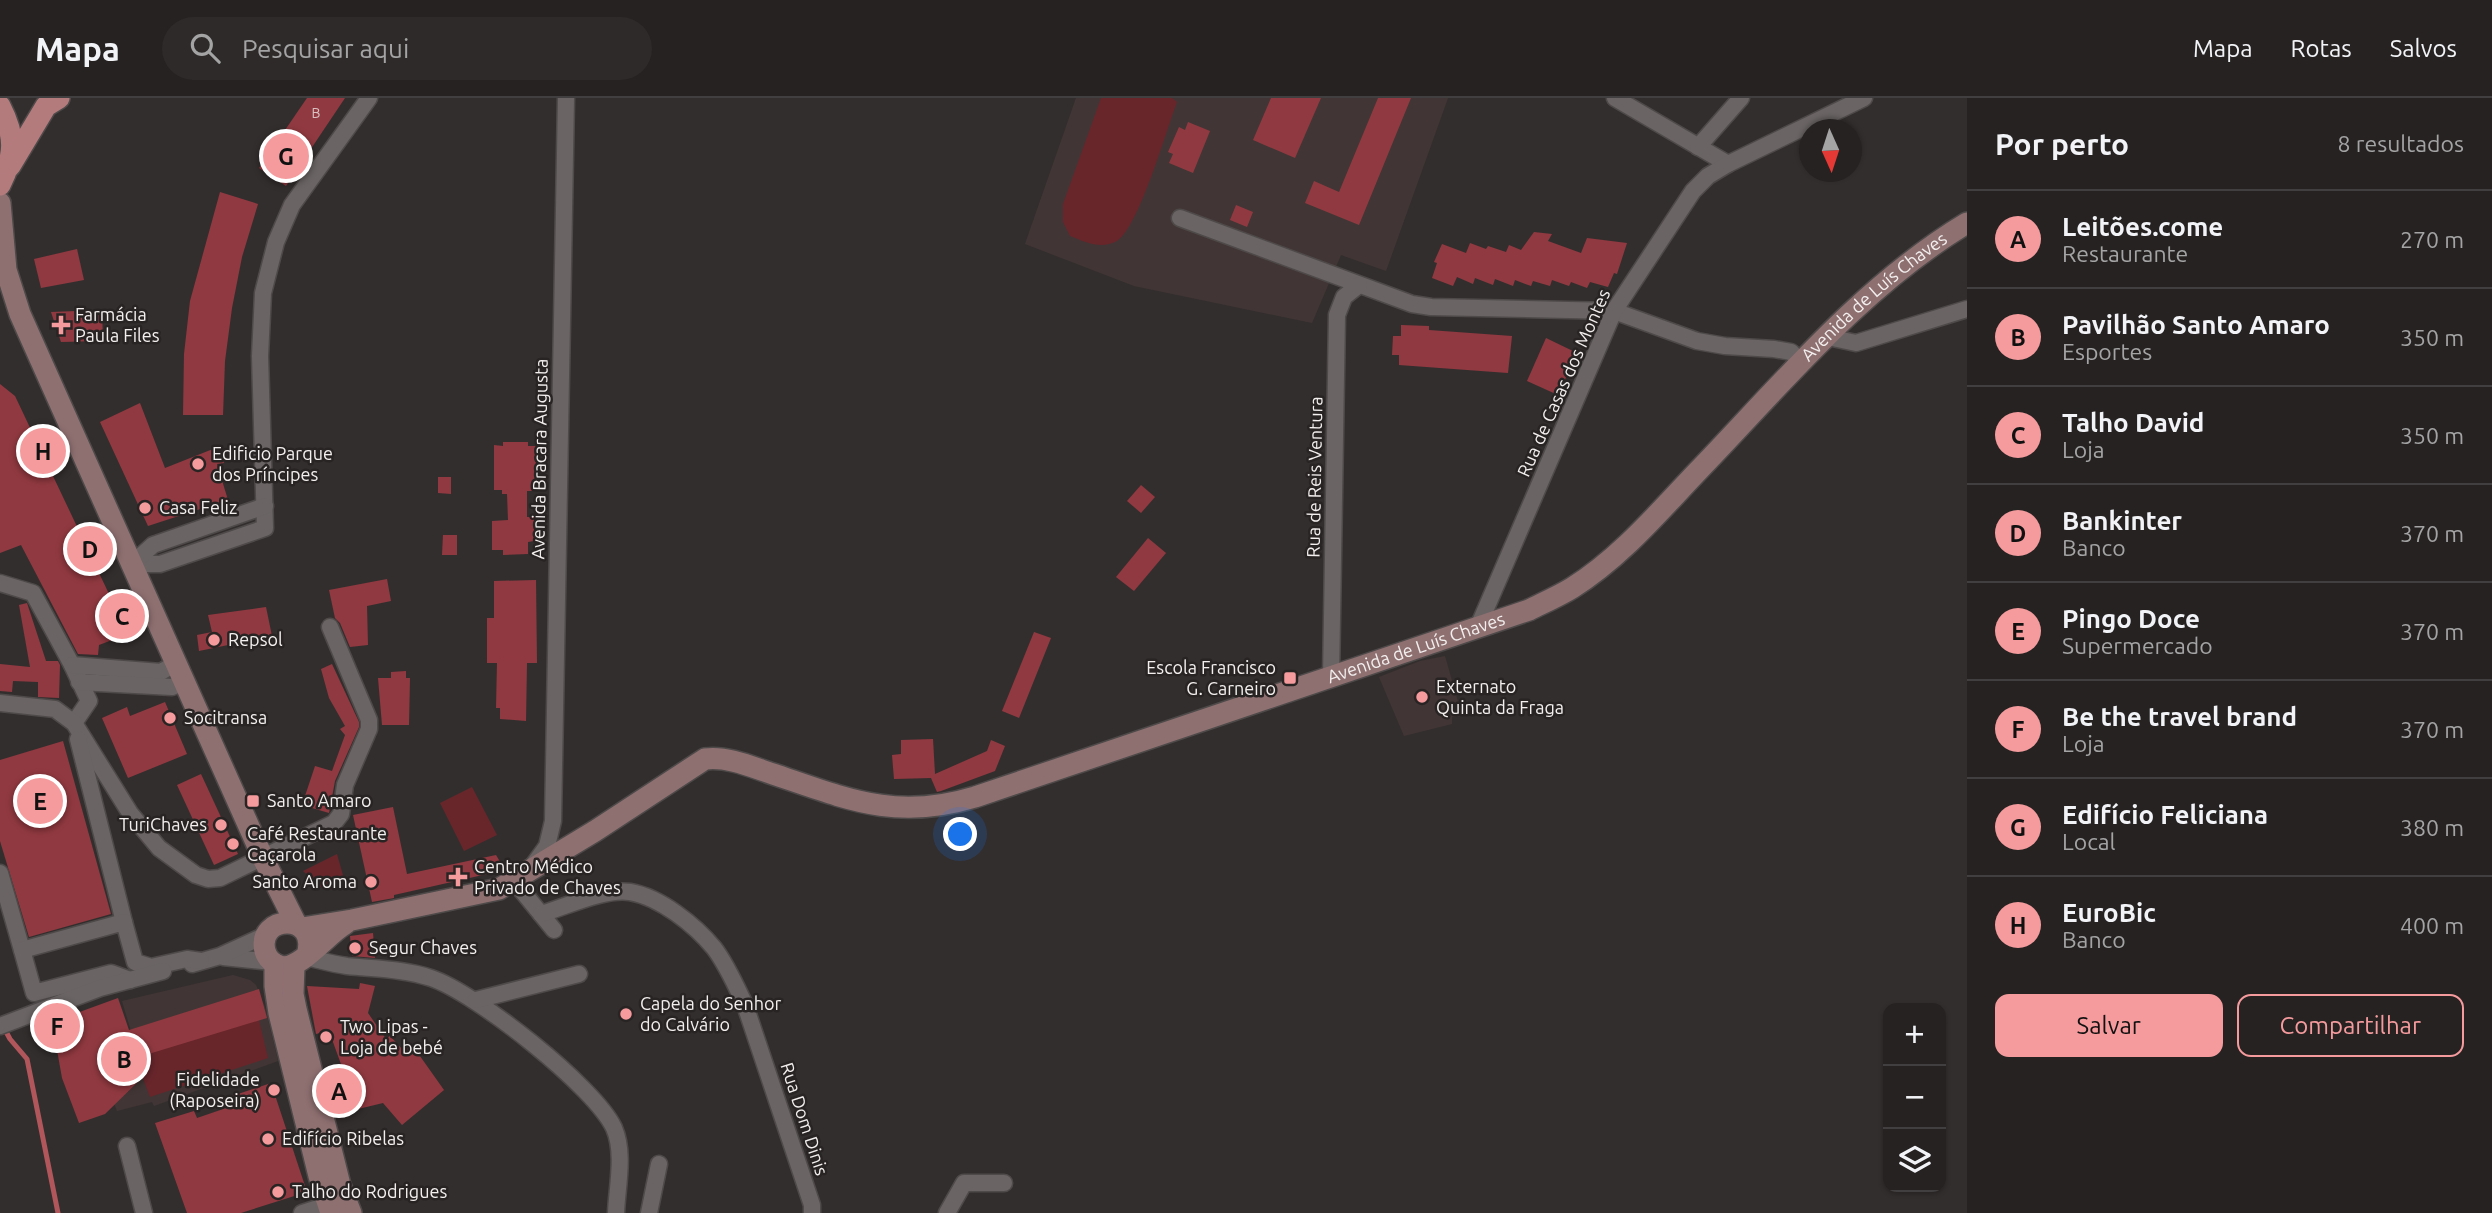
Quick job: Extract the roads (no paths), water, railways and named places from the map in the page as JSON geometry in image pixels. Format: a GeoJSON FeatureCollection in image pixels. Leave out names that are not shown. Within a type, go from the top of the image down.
{"type":"FeatureCollection","features":[{"type":"Feature","properties":{"kind":"main road"},"geometry":{"type":"LineString","coordinates":[[5,176],[46,106],[58,98]]}},
{"type":"Feature","properties":{"kind":"main road"},"geometry":{"type":"LineString","coordinates":[[0,106],[9,125],[13,146],[5,176]]}},
{"type":"Feature","properties":{"kind":"main road"},"geometry":{"type":"LineString","coordinates":[[0,203],[6,270],[20,314],[266,864],[309,940],[275,986],[279,1013],[329,1209]]}},
{"type":"Feature","properties":{"kind":"main road","name":"Avenida de Luís Chaves"},"geometry":{"type":"LineString","coordinates":[[299,926],[352,920],[499,889],[595,831],[700,761],[718,758],[743,764],[861,803],[888,807],[943,806],[1530,610],[1573,587],[1626,546],[1802,363],[1886,281],[1942,238],[1967,223]]}},
{"type":"Feature","properties":{"kind":"main road"},"geometry":{"type":"LineString","coordinates":[[0,282],[20,314]]}},
{"type":"Feature","properties":{"kind":"main road"},"geometry":{"type":"LineString","coordinates":[[266,864],[271,902],[265,949],[291,961]]}},
{"type":"Feature","properties":{"kind":"main road"},"geometry":{"type":"LineString","coordinates":[[291,961],[352,920]]}},
{"type":"Feature","properties":{"kind":"main road"},"geometry":{"type":"LineString","coordinates":[[267,933],[281,923],[299,926]]}},
{"type":"Feature","properties":{"kind":"main road"},"geometry":{"type":"LineString","coordinates":[[291,961],[296,1009],[340,1185],[351,1213]]}},
{"type":"Feature","properties":{"kind":"street"},"geometry":{"type":"LineString","coordinates":[[132,564],[153,545],[265,506],[260,356],[263,293],[276,242],[292,205],[369,98]]}},
{"type":"Feature","properties":{"kind":"street","name":"Avenida Bracara Augusta"},"geometry":{"type":"LineString","coordinates":[[522,875],[547,846],[553,821],[566,98]]}},
{"type":"Feature","properties":{"kind":"street"},"geometry":{"type":"LineString","coordinates":[[1615,98],[1728,164]]}},
{"type":"Feature","properties":{"kind":"street"},"geometry":{"type":"LineString","coordinates":[[1698,146],[1741,98]]}},
{"type":"Feature","properties":{"kind":"street","name":"Rua de Casas dos Montes"},"geometry":{"type":"LineString","coordinates":[[1478,627],[1614,311],[1693,191],[1708,176],[1728,164],[1864,98]]}},
{"type":"Feature","properties":{"kind":"street"},"geometry":{"type":"LineString","coordinates":[[1180,218],[1412,304],[1614,311],[1697,341],[1791,352],[1802,363]]}},
{"type":"Feature","properties":{"kind":"street","name":"Rua de Reis Ventura"},"geometry":{"type":"LineString","coordinates":[[1331,678],[1337,315],[1344,297],[1359,285]]}},
{"type":"Feature","properties":{"kind":"street"},"geometry":{"type":"LineString","coordinates":[[1828,337],[1856,343],[1967,309]]}},
{"type":"Feature","properties":{"kind":"street"},"geometry":{"type":"LineString","coordinates":[[0,583],[33,593],[89,701],[74,723],[135,962],[151,967],[187,959],[201,961]]}},
{"type":"Feature","properties":{"kind":"street"},"geometry":{"type":"LineString","coordinates":[[0,704],[55,709],[74,723],[130,813],[159,848],[196,875],[208,879],[220,878],[266,864],[334,823],[341,814],[345,785],[369,729],[369,720],[330,627]]}},
{"type":"Feature","properties":{"kind":"street"},"geometry":{"type":"LineString","coordinates":[[72,665],[161,672],[176,663]]}},
{"type":"Feature","properties":{"kind":"street"},"geometry":{"type":"LineString","coordinates":[[79,682],[172,687],[185,682]]}},
{"type":"Feature","properties":{"kind":"street"},"geometry":{"type":"LineString","coordinates":[[553,821],[559,831],[568,835],[595,831]]}},
{"type":"Feature","properties":{"kind":"street"},"geometry":{"type":"LineString","coordinates":[[0,873],[34,993],[111,973],[130,980]]}},
{"type":"Feature","properties":{"kind":"street"},"geometry":{"type":"LineString","coordinates":[[522,875],[541,914],[554,930]]}},
{"type":"Feature","properties":{"kind":"street","name":"Rua Dom Dinis"},"geometry":{"type":"LineString","coordinates":[[541,914],[610,892],[630,892],[658,902],[689,924],[714,948],[745,1005],[812,1205],[812,1213]]}},
{"type":"Feature","properties":{"kind":"street"},"geometry":{"type":"LineString","coordinates":[[22,950],[124,922]]}},
{"type":"Feature","properties":{"kind":"street"},"geometry":{"type":"LineString","coordinates":[[0,1026],[100,988],[220,956],[267,933]]}},
{"type":"Feature","properties":{"kind":"street"},"geometry":{"type":"LineString","coordinates":[[220,956],[385,969],[425,976],[476,1000],[517,1031],[602,1108],[615,1130],[620,1158],[615,1213]]}},
{"type":"Feature","properties":{"kind":"street"},"geometry":{"type":"LineString","coordinates":[[476,1000],[579,974]]}},
{"type":"Feature","properties":{"kind":"street"},"geometry":{"type":"LineString","coordinates":[[127,1146],[144,1213]]}},
{"type":"Feature","properties":{"kind":"street"},"geometry":{"type":"LineString","coordinates":[[649,1213],[659,1164]]}},
{"type":"Feature","properties":{"kind":"street"},"geometry":{"type":"LineString","coordinates":[[947,1213],[964,1184],[1004,1183]]}},
{"type":"Feature","properties":{"kind":"street"},"geometry":{"type":"LineString","coordinates":[[302,1213],[329,1209]]}},
{"type":"Feature","properties":{"kind":"waterway"},"geometry":{"type":"LineString","coordinates":[[4,1028],[27,1059],[58,1213]]}},
{"type":"Feature","properties":{"kind":"place","name":"Edifício Feliciana"},"geometry":{"type":"Point","coordinates":[286,156]}},
{"type":"Feature","properties":{"kind":"place","name":"Farmácia Paula Files"},"geometry":{"type":"Point","coordinates":[61,325]}},
{"type":"Feature","properties":{"kind":"place","name":"EuroBic"},"geometry":{"type":"Point","coordinates":[43,451]}},
{"type":"Feature","properties":{"kind":"place","name":"Edificio Parque dos Príncipes"},"geometry":{"type":"Point","coordinates":[198,464]}},
{"type":"Feature","properties":{"kind":"place","name":"Casa Feliz"},"geometry":{"type":"Point","coordinates":[145,508]}},
{"type":"Feature","properties":{"kind":"place","name":"Bankinter"},"geometry":{"type":"Point","coordinates":[90,549]}},
{"type":"Feature","properties":{"kind":"place","name":"Talho David"},"geometry":{"type":"Point","coordinates":[122,616]}},
{"type":"Feature","properties":{"kind":"place","name":"Repsol"},"geometry":{"type":"Point","coordinates":[214,640]}},
{"type":"Feature","properties":{"kind":"place","name":"Escola Francisco G. Carneiro"},"geometry":{"type":"Point","coordinates":[1290,678]}},
{"type":"Feature","properties":{"kind":"place","name":"Externato Quinta da Fraga"},"geometry":{"type":"Point","coordinates":[1422,697]}},
{"type":"Feature","properties":{"kind":"place","name":"Socitransa"},"geometry":{"type":"Point","coordinates":[170,718]}},
{"type":"Feature","properties":{"kind":"place","name":"Pingo Doce"},"geometry":{"type":"Point","coordinates":[40,801]}},
{"type":"Feature","properties":{"kind":"place","name":"Santo Amaro"},"geometry":{"type":"Point","coordinates":[253,801]}},
{"type":"Feature","properties":{"kind":"place","name":"TuriChaves"},"geometry":{"type":"Point","coordinates":[221,825]}},
{"type":"Feature","properties":{"kind":"place","name":"Café Restaurante Caçarola"},"geometry":{"type":"Point","coordinates":[233,844]}},
{"type":"Feature","properties":{"kind":"place","name":"Centro Médico Privado de Chaves"},"geometry":{"type":"Point","coordinates":[458,877]}},
{"type":"Feature","properties":{"kind":"place","name":"Santo Aroma"},"geometry":{"type":"Point","coordinates":[371,882]}},
{"type":"Feature","properties":{"kind":"place","name":"Segur Chaves"},"geometry":{"type":"Point","coordinates":[355,948]}},
{"type":"Feature","properties":{"kind":"place","name":"Capela do Senhor do Calvário"},"geometry":{"type":"Point","coordinates":[626,1014]}},
{"type":"Feature","properties":{"kind":"place","name":"Be the travel brand"},"geometry":{"type":"Point","coordinates":[57,1026]}},
{"type":"Feature","properties":{"kind":"place","name":"Two Lipas - Loja de bebé"},"geometry":{"type":"Point","coordinates":[326,1037]}},
{"type":"Feature","properties":{"kind":"place","name":"Pavilhão Santo Amaro"},"geometry":{"type":"Point","coordinates":[124,1059]}},
{"type":"Feature","properties":{"kind":"place","name":"Fidelidade (Raposeira)"},"geometry":{"type":"Point","coordinates":[274,1090]}},
{"type":"Feature","properties":{"kind":"place","name":"Leitões.come"},"geometry":{"type":"Point","coordinates":[339,1091]}},
{"type":"Feature","properties":{"kind":"place","name":"Edifício Ribelas"},"geometry":{"type":"Point","coordinates":[268,1139]}},
{"type":"Feature","properties":{"kind":"place","name":"Talho do Rodrigues"},"geometry":{"type":"Point","coordinates":[278,1192]}}]}
